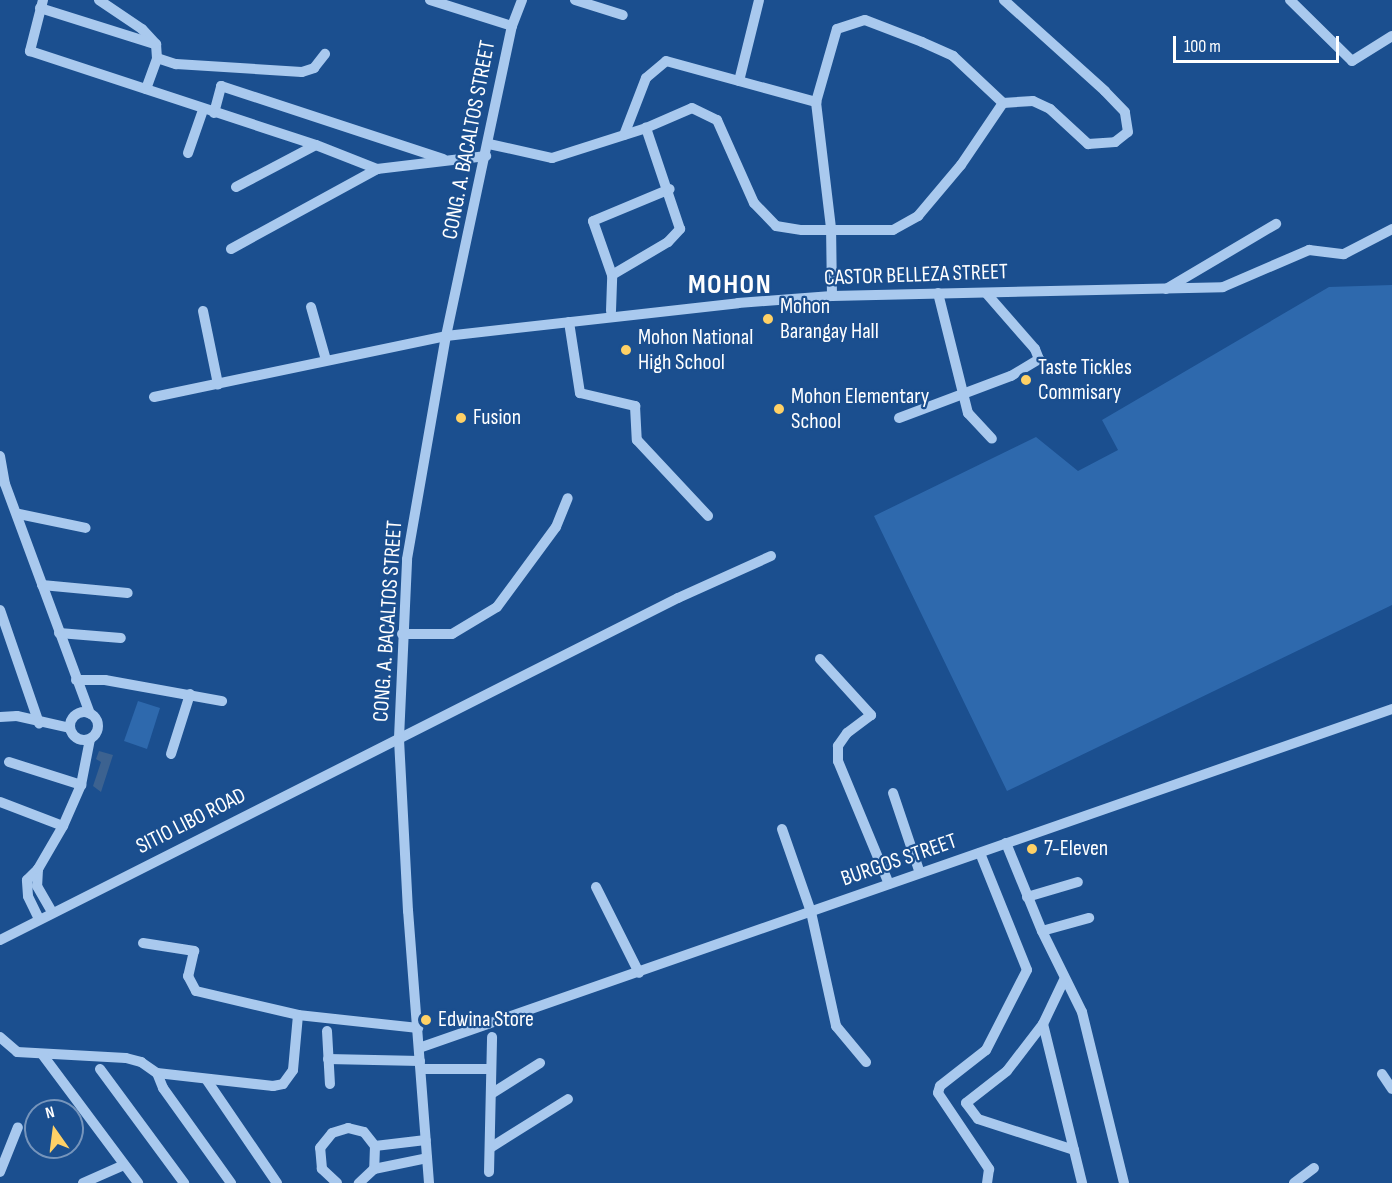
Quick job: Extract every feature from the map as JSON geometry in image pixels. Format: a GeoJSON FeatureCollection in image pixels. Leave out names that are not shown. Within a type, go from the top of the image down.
{"type":"FeatureCollection","features":[{"type":"Feature","properties":{"kind":"street"},"geometry":{"type":"LineString","coordinates":[[99,0],[156,44],[157,58],[146,89]]}},
{"type":"Feature","properties":{"kind":"street"},"geometry":{"type":"LineString","coordinates":[[430,0],[512,26]]}},
{"type":"Feature","properties":{"kind":"street","name":"CONG. A. BACALTOS STREET"},"geometry":{"type":"LineString","coordinates":[[429,1183],[399,738],[407,559],[446,336],[489,144],[512,26],[522,0]]}},
{"type":"Feature","properties":{"kind":"street"},"geometry":{"type":"LineString","coordinates":[[575,0],[623,15]]}},
{"type":"Feature","properties":{"kind":"street"},"geometry":{"type":"LineString","coordinates":[[739,81],[759,0]]}},
{"type":"Feature","properties":{"kind":"street"},"geometry":{"type":"LineString","coordinates":[[832,296],[831,228],[816,102],[837,29],[865,20],[953,56],[1002,103],[1033,101],[1050,109],[1088,144],[1115,142],[1128,132],[1125,112],[1105,91],[1004,0]]}},
{"type":"Feature","properties":{"kind":"street"},"geometry":{"type":"LineString","coordinates":[[1290,0],[1352,61],[1392,36]]}},
{"type":"Feature","properties":{"kind":"street"},"geometry":{"type":"LineString","coordinates":[[156,44],[41,4],[30,51],[203,110],[316,145],[377,169]]}},
{"type":"Feature","properties":{"kind":"street"},"geometry":{"type":"LineString","coordinates":[[157,58],[176,64],[225,69],[302,72],[314,68],[325,54]]}},
{"type":"Feature","properties":{"kind":"street"},"geometry":{"type":"LineString","coordinates":[[624,135],[646,78],[666,61],[816,102]]}},
{"type":"Feature","properties":{"kind":"street"},"geometry":{"type":"LineString","coordinates":[[214,113],[225,69]]}},
{"type":"Feature","properties":{"kind":"street"},"geometry":{"type":"LineString","coordinates":[[221,87],[446,160]]}},
{"type":"Feature","properties":{"kind":"street"},"geometry":{"type":"LineString","coordinates":[[489,144],[552,158],[646,128],[692,108],[717,120],[754,203],[776,225],[802,230],[831,228],[892,230],[918,216],[961,165],[1002,103]]}},
{"type":"Feature","properties":{"kind":"street"},"geometry":{"type":"LineString","coordinates":[[188,153],[203,110]]}},
{"type":"Feature","properties":{"kind":"street"},"geometry":{"type":"LineString","coordinates":[[612,274],[677,234],[680,222],[670,189],[646,128]]}},
{"type":"Feature","properties":{"kind":"street"},"geometry":{"type":"LineString","coordinates":[[236,187],[316,145]]}},
{"type":"Feature","properties":{"kind":"street"},"geometry":{"type":"LineString","coordinates":[[231,249],[377,169],[486,156]]}},
{"type":"Feature","properties":{"kind":"street"},"geometry":{"type":"LineString","coordinates":[[611,311],[612,274],[593,220],[670,189]]}},
{"type":"Feature","properties":{"kind":"street"},"geometry":{"type":"LineString","coordinates":[[1163,291],[1276,224]]}},
{"type":"Feature","properties":{"kind":"street","name":"CASTOR BELLEZA STREET"},"geometry":{"type":"LineString","coordinates":[[154,397],[446,336],[569,322],[832,296],[1163,291],[1223,287],[1309,250],[1344,254],[1392,229]]}},
{"type":"Feature","properties":{"kind":"street"},"geometry":{"type":"LineString","coordinates":[[938,293],[968,413],[992,439]]}},
{"type":"Feature","properties":{"kind":"street"},"geometry":{"type":"LineString","coordinates":[[899,418],[1011,376],[1039,357],[986,293]]}},
{"type":"Feature","properties":{"kind":"street"},"geometry":{"type":"LineString","coordinates":[[311,307],[326,360]]}},
{"type":"Feature","properties":{"kind":"street"},"geometry":{"type":"LineString","coordinates":[[203,311],[218,384]]}},
{"type":"Feature","properties":{"kind":"street"},"geometry":{"type":"LineString","coordinates":[[569,322],[580,393],[635,406],[638,440],[708,516]]}},
{"type":"Feature","properties":{"kind":"street"},"geometry":{"type":"LineString","coordinates":[[0,456],[3,484],[19,514],[76,680],[97,725],[90,739],[81,785],[63,826],[38,869],[27,880],[26,888],[37,920]]}},
{"type":"Feature","properties":{"kind":"street"},"geometry":{"type":"LineString","coordinates":[[402,634],[452,634],[497,607],[556,527],[568,498]]}},
{"type":"Feature","properties":{"kind":"street"},"geometry":{"type":"LineString","coordinates":[[19,514],[86,528]]}},
{"type":"Feature","properties":{"kind":"street","name":"SITIO LIBO ROAD"},"geometry":{"type":"LineString","coordinates":[[0,940],[678,597],[771,556]]}},
{"type":"Feature","properties":{"kind":"street"},"geometry":{"type":"LineString","coordinates":[[42,585],[128,593]]}},
{"type":"Feature","properties":{"kind":"street"},"geometry":{"type":"LineString","coordinates":[[0,610],[39,723]]}},
{"type":"Feature","properties":{"kind":"street"},"geometry":{"type":"LineString","coordinates":[[59,633],[122,638]]}},
{"type":"Feature","properties":{"kind":"street"},"geometry":{"type":"LineString","coordinates":[[820,659],[871,715],[847,733],[838,746],[838,761],[889,884]]}},
{"type":"Feature","properties":{"kind":"street"},"geometry":{"type":"LineString","coordinates":[[76,680],[105,680],[190,694],[222,702]]}},
{"type":"Feature","properties":{"kind":"street"},"geometry":{"type":"LineString","coordinates":[[171,754],[190,694]]}},
{"type":"Feature","properties":{"kind":"street","name":"BURGOS STREET"},"geometry":{"type":"LineString","coordinates":[[419,1048],[1392,709]]}},
{"type":"Feature","properties":{"kind":"street"},"geometry":{"type":"LineString","coordinates":[[70,728],[78,714],[90,714]]}},
{"type":"Feature","properties":{"kind":"street"},"geometry":{"type":"LineString","coordinates":[[0,717],[17,716],[39,723],[70,728],[77,739],[90,739]]}},
{"type":"Feature","properties":{"kind":"street"},"geometry":{"type":"LineString","coordinates":[[9,762],[81,785]]}},
{"type":"Feature","properties":{"kind":"street"},"geometry":{"type":"LineString","coordinates":[[893,793],[920,873]]}},
{"type":"Feature","properties":{"kind":"street"},"geometry":{"type":"LineString","coordinates":[[0,802],[63,826]]}},
{"type":"Feature","properties":{"kind":"street"},"geometry":{"type":"LineString","coordinates":[[782,829],[811,912],[836,1026],[866,1062]]}},
{"type":"Feature","properties":{"kind":"street"},"geometry":{"type":"LineString","coordinates":[[1006,843],[1064,980],[1082,1012],[1124,1183]]}},
{"type":"Feature","properties":{"kind":"street"},"geometry":{"type":"LineString","coordinates":[[980,853],[1027,970],[986,1050],[940,1086],[939,1093],[989,1169],[987,1183]]}},
{"type":"Feature","properties":{"kind":"street"},"geometry":{"type":"LineString","coordinates":[[38,869],[37,886],[52,912]]}},
{"type":"Feature","properties":{"kind":"street"},"geometry":{"type":"LineString","coordinates":[[1027,897],[1078,882]]}},
{"type":"Feature","properties":{"kind":"street"},"geometry":{"type":"LineString","coordinates":[[596,887],[639,973]]}},
{"type":"Feature","properties":{"kind":"street"},"geometry":{"type":"LineString","coordinates":[[1042,931],[1089,918]]}},
{"type":"Feature","properties":{"kind":"street"},"geometry":{"type":"LineString","coordinates":[[143,943],[194,951],[188,976],[196,991],[298,1015],[418,1028]]}},
{"type":"Feature","properties":{"kind":"street"},"geometry":{"type":"LineString","coordinates":[[1064,980],[1043,1024],[1007,1071],[966,1103],[978,1119],[1074,1150]]}},
{"type":"Feature","properties":{"kind":"street"},"geometry":{"type":"LineString","coordinates":[[0,1055],[3,1041],[17,1052],[126,1058],[141,1062],[157,1073],[283,1084],[294,1061],[298,1015]]}},
{"type":"Feature","properties":{"kind":"street"},"geometry":{"type":"LineString","coordinates":[[1043,1024],[1082,1183]]}},
{"type":"Feature","properties":{"kind":"street"},"geometry":{"type":"LineString","coordinates":[[327,1031],[330,1084]]}},
{"type":"Feature","properties":{"kind":"street"},"geometry":{"type":"LineString","coordinates":[[489,1172],[492,1037]]}},
{"type":"Feature","properties":{"kind":"street"},"geometry":{"type":"LineString","coordinates":[[42,1054],[138,1183]]}},
{"type":"Feature","properties":{"kind":"street"},"geometry":{"type":"LineString","coordinates":[[328,1059],[491,1070]]}},
{"type":"Feature","properties":{"kind":"street"},"geometry":{"type":"LineString","coordinates":[[491,1094],[540,1063]]}},
{"type":"Feature","properties":{"kind":"street"},"geometry":{"type":"LineString","coordinates":[[100,1070],[184,1183]]}},
{"type":"Feature","properties":{"kind":"street"},"geometry":{"type":"LineString","coordinates":[[157,1073],[163,1088],[231,1183]]}},
{"type":"Feature","properties":{"kind":"street"},"geometry":{"type":"LineString","coordinates":[[1382,1074],[1392,1089]]}},
{"type":"Feature","properties":{"kind":"street"},"geometry":{"type":"LineString","coordinates":[[206,1079],[277,1183]]}},
{"type":"Feature","properties":{"kind":"street"},"geometry":{"type":"LineString","coordinates":[[490,1148],[568,1099]]}},
{"type":"Feature","properties":{"kind":"street"},"geometry":{"type":"LineString","coordinates":[[0,1172],[18,1127]]}},
{"type":"Feature","properties":{"kind":"street"},"geometry":{"type":"LineString","coordinates":[[337,1183],[322,1169],[319,1159],[325,1139],[339,1129],[357,1129],[375,1146],[374,1170]]}},
{"type":"Feature","properties":{"kind":"street"},"geometry":{"type":"LineString","coordinates":[[375,1146],[426,1140]]}},
{"type":"Feature","properties":{"kind":"street"},"geometry":{"type":"LineString","coordinates":[[359,1183],[374,1170],[427,1158]]}},
{"type":"Feature","properties":{"kind":"street"},"geometry":{"type":"LineString","coordinates":[[83,1183],[124,1165]]}},
{"type":"Feature","properties":{"kind":"street"},"geometry":{"type":"LineString","coordinates":[[1294,1183],[1314,1168]]}},
{"type":"Feature","properties":{"kind":"shaded area"},"geometry":{"type":"Polygon","coordinates":[[[1392,285],[1392,605],[1007,791],[874,516],[1036,437],[1078,471],[1118,450],[1102,420],[1329,287],[1392,285]]]}},
{"type":"Feature","properties":{"kind":"shaded area"},"geometry":{"type":"Polygon","coordinates":[[[138,701],[160,708],[147,749],[124,741],[138,701]]]}},
{"type":"Feature","properties":{"kind":"shaded area"},"geometry":{"type":"Polygon","coordinates":[[[99,751],[113,755],[101,792],[93,786],[101,762],[96,759],[99,751]]]}},
{"type":"Feature","properties":{"kind":"place","name":"Mohon Barangay Hall"},"geometry":{"type":"Point","coordinates":[768,319]}},
{"type":"Feature","properties":{"kind":"place","name":"Mohon National High School"},"geometry":{"type":"Point","coordinates":[626,350]}},
{"type":"Feature","properties":{"kind":"place","name":"Taste Tickles Commisary"},"geometry":{"type":"Point","coordinates":[1026,380]}},
{"type":"Feature","properties":{"kind":"place","name":"Mohon Elementary School"},"geometry":{"type":"Point","coordinates":[779,409]}},
{"type":"Feature","properties":{"kind":"place","name":"Fusion"},"geometry":{"type":"Point","coordinates":[461,418]}},
{"type":"Feature","properties":{"kind":"place","name":"7-Eleven"},"geometry":{"type":"Point","coordinates":[1032,849]}},
{"type":"Feature","properties":{"kind":"place","name":"Edwina Store"},"geometry":{"type":"Point","coordinates":[426,1020]}},
{"type":"Feature","properties":{"kind":"district","name":"MOHON"},"geometry":{"type":"Point","coordinates":[730,285]}}]}
